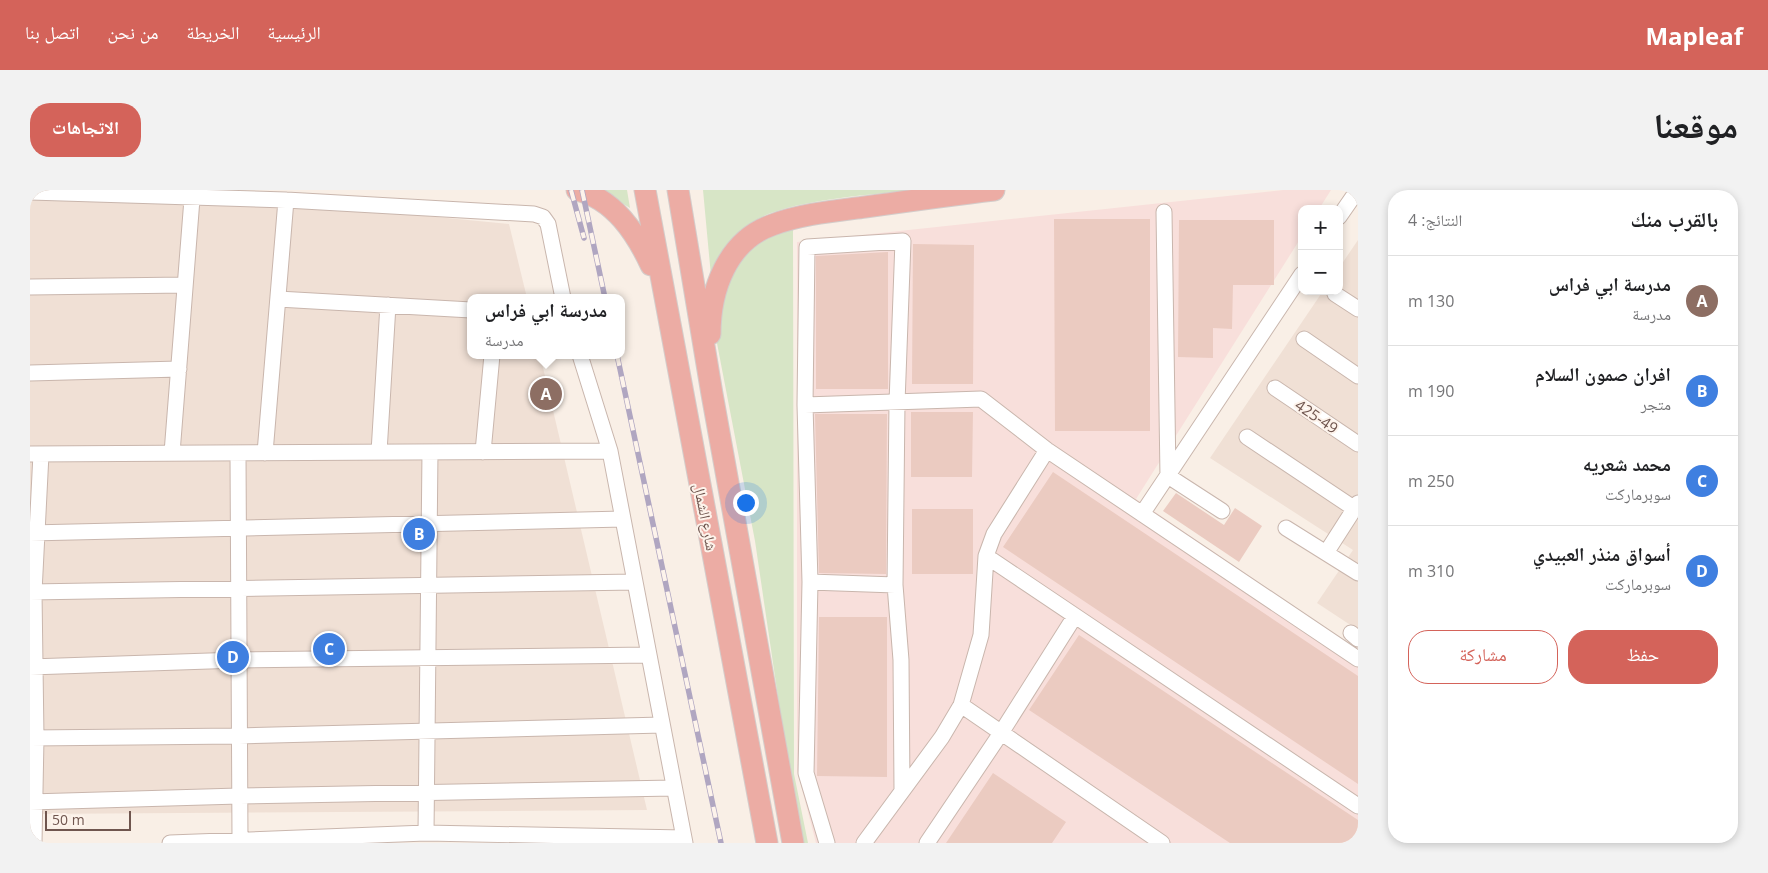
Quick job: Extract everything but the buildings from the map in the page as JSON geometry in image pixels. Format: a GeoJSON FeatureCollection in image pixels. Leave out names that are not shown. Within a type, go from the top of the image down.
{"type":"FeatureCollection","features":[{"type":"Feature","properties":{"kind":"highway"},"geometry":{"type":"LineString","coordinates":[[577,190],[605,204],[625,221],[643,248],[664,295]]}},
{"type":"Feature","properties":{"kind":"highway","name":"شارع الشمال"},"geometry":{"type":"LineString","coordinates":[[645,190],[767,843]]}},
{"type":"Feature","properties":{"kind":"highway","name":"شارع الشمال"},"geometry":{"type":"LineString","coordinates":[[678,190],[712,394],[793,843]]}},
{"type":"Feature","properties":{"kind":"highway"},"geometry":{"type":"LineString","coordinates":[[712,394],[710,316],[715,290],[732,256],[754,235],[772,224],[814,214],[994,190]]}},
{"type":"Feature","properties":{"kind":"street"},"geometry":{"type":"LineString","coordinates":[[1343,211],[1357,191]]}},
{"type":"Feature","properties":{"kind":"street"},"geometry":{"type":"LineString","coordinates":[[30,192],[286,200],[534,214],[548,224],[563,294]]}},
{"type":"Feature","properties":{"kind":"street"},"geometry":{"type":"LineString","coordinates":[[172,453],[192,198]]}},
{"type":"Feature","properties":{"kind":"street"},"geometry":{"type":"LineString","coordinates":[[265,453],[286,200]]}},
{"type":"Feature","properties":{"kind":"street"},"geometry":{"type":"LineString","coordinates":[[1164,212],[1168,476]]}},
{"type":"Feature","properties":{"kind":"street"},"geometry":{"type":"LineString","coordinates":[[827,843],[806,773],[810,582],[805,405],[807,247],[903,241],[897,403],[895,585],[901,660],[902,789]]}},
{"type":"Feature","properties":{"kind":"street"},"geometry":{"type":"LineString","coordinates":[[1142,514],[1298,280]]}},
{"type":"Feature","properties":{"kind":"street"},"geometry":{"type":"LineString","coordinates":[[30,287],[185,285]]}},
{"type":"Feature","properties":{"kind":"street"},"geometry":{"type":"LineString","coordinates":[[1337,295],[1358,309]]}},
{"type":"Feature","properties":{"kind":"street"},"geometry":{"type":"LineString","coordinates":[[278,299],[467,310]]}},
{"type":"Feature","properties":{"kind":"street"},"geometry":{"type":"LineString","coordinates":[[378,452],[388,305]]}},
{"type":"Feature","properties":{"kind":"street"},"geometry":{"type":"LineString","coordinates":[[1304,339],[1358,376]]}},
{"type":"Feature","properties":{"kind":"street"},"geometry":{"type":"LineString","coordinates":[[482,452],[492,359]]}},
{"type":"Feature","properties":{"kind":"street"},"geometry":{"type":"LineString","coordinates":[[170,843],[426,833],[684,841],[610,451],[581,359]]}},
{"type":"Feature","properties":{"kind":"street"},"geometry":{"type":"LineString","coordinates":[[30,372],[179,369]]}},
{"type":"Feature","properties":{"kind":"street","name":"425-49"},"geometry":{"type":"LineString","coordinates":[[1275,388],[1358,444]]}},
{"type":"Feature","properties":{"kind":"street"},"geometry":{"type":"LineString","coordinates":[[805,405],[981,399],[1047,450],[1358,659]]}},
{"type":"Feature","properties":{"kind":"street"},"geometry":{"type":"LineString","coordinates":[[1247,437],[1356,506],[1326,553]]}},
{"type":"Feature","properties":{"kind":"street"},"geometry":{"type":"LineString","coordinates":[[866,842],[902,789],[942,737],[961,705],[981,635],[986,556],[994,534],[1047,450]]}},
{"type":"Feature","properties":{"kind":"street"},"geometry":{"type":"LineString","coordinates":[[34,843],[32,802],[32,592],[36,454],[610,451]]}},
{"type":"Feature","properties":{"kind":"street"},"geometry":{"type":"LineString","coordinates":[[426,833],[430,452]]}},
{"type":"Feature","properties":{"kind":"street"},"geometry":{"type":"LineString","coordinates":[[238,454],[240,840]]}},
{"type":"Feature","properties":{"kind":"street"},"geometry":{"type":"LineString","coordinates":[[1168,476],[1222,511]]}},
{"type":"Feature","properties":{"kind":"street"},"geometry":{"type":"LineString","coordinates":[[34,533],[623,519]]}},
{"type":"Feature","properties":{"kind":"street"},"geometry":{"type":"LineString","coordinates":[[1286,528],[1358,573]]}},
{"type":"Feature","properties":{"kind":"street"},"geometry":{"type":"LineString","coordinates":[[986,556],[1358,806]]}},
{"type":"Feature","properties":{"kind":"street"},"geometry":{"type":"LineString","coordinates":[[32,592],[635,582]]}},
{"type":"Feature","properties":{"kind":"street"},"geometry":{"type":"LineString","coordinates":[[810,582],[895,585]]}},
{"type":"Feature","properties":{"kind":"street"},"geometry":{"type":"LineString","coordinates":[[927,843],[1001,733],[1075,616]]}},
{"type":"Feature","properties":{"kind":"street"},"geometry":{"type":"LineString","coordinates":[[32,667],[239,660],[649,655]]}},
{"type":"Feature","properties":{"kind":"street"},"geometry":{"type":"LineString","coordinates":[[961,705],[1162,843]]}},
{"type":"Feature","properties":{"kind":"street"},"geometry":{"type":"LineString","coordinates":[[33,738],[239,736],[662,725]]}},
{"type":"Feature","properties":{"kind":"street"},"geometry":{"type":"LineString","coordinates":[[32,802],[674,788]]}},
{"type":"Feature","properties":{"kind":"shaded area"},"geometry":{"type":"Polygon","coordinates":[[[30,190],[160,190],[509,224],[526,294],[467,294],[467,359],[541,359],[647,810],[30,814],[30,190]]]}},
{"type":"Feature","properties":{"kind":"shaded area"},"geometry":{"type":"Polygon","coordinates":[[[1283,190],[1331,190],[1322,205],[1298,205],[1298,242],[1136,499],[1358,650],[1358,843],[816,843],[797,770],[797,242],[1283,190]]]}},
{"type":"Feature","properties":{"kind":"shaded area"},"geometry":{"type":"Polygon","coordinates":[[[1358,240],[1358,630],[1317,603],[1353,550],[1210,458],[1320,295],[1343,295],[1343,262],[1358,240]]]}},
{"type":"Feature","properties":{"kind":"green space"},"geometry":{"type":"Polygon","coordinates":[[[601,190],[627,190],[630,208],[601,190]]]}},
{"type":"Feature","properties":{"kind":"green space"},"geometry":{"type":"Polygon","coordinates":[[[703,190],[912,190],[826,200],[780,210],[761,217],[748,226],[711,276],[703,190]]]}},
{"type":"Feature","properties":{"kind":"green space"},"geometry":{"type":"Polygon","coordinates":[[[793,228],[794,774],[808,843],[803,843],[782,724],[755,541],[716,338],[724,285],[753,243],[793,228]]]}},
{"type":"Feature","properties":{"kind":"railway"},"geometry":{"type":"LineString","coordinates":[[571,190],[584,238]]}},
{"type":"Feature","properties":{"kind":"railway"},"geometry":{"type":"LineString","coordinates":[[582,190],[604,294]]}},
{"type":"Feature","properties":{"kind":"railway"},"geometry":{"type":"LineString","coordinates":[[618,359],[721,843]]}},
{"type":"Feature","properties":{"kind":"place","name":"مدرسة ابي فراس"},"geometry":{"type":"Point","coordinates":[546,394]}},
{"type":"Feature","properties":{"kind":"place","name":"افران صمون السلام"},"geometry":{"type":"Point","coordinates":[419,534]}},
{"type":"Feature","properties":{"kind":"place","name":"محمد شعريه"},"geometry":{"type":"Point","coordinates":[329,649]}},
{"type":"Feature","properties":{"kind":"place","name":"أسواق منذر العبيدي"},"geometry":{"type":"Point","coordinates":[233,657]}}]}
